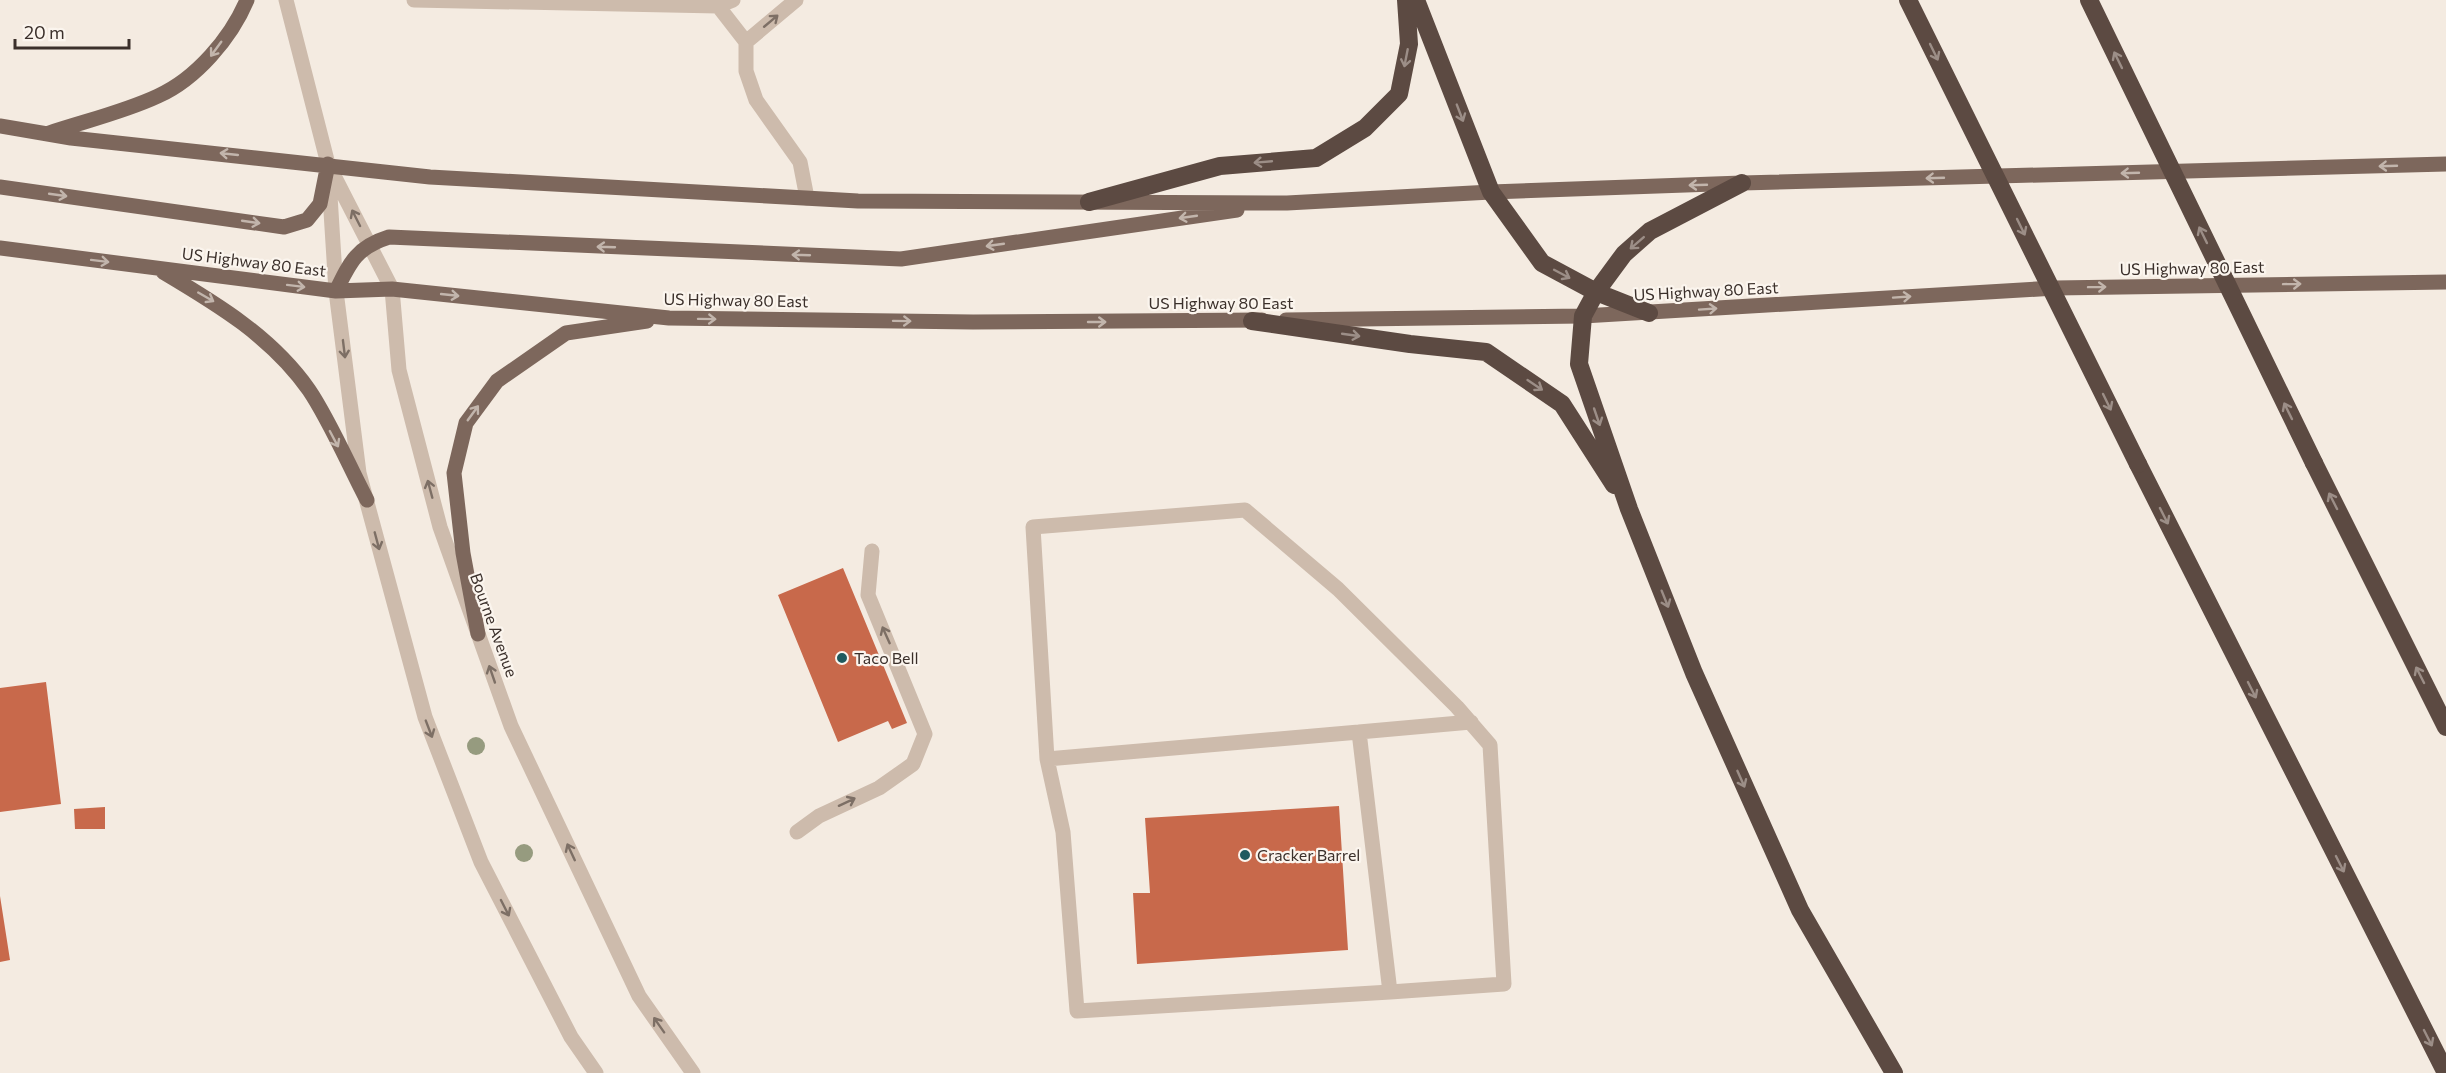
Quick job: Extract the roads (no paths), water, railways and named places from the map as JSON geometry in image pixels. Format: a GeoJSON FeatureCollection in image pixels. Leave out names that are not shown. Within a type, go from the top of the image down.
{"type":"FeatureCollection","features":[{"type":"Feature","properties":{"kind":"highway"},"geometry":{"type":"LineString","coordinates":[[1089,202],[1220,166],[1316,158],[1365,128],[1399,94],[1409,44],[1406,0]]}},
{"type":"Feature","properties":{"kind":"highway"},"geometry":{"type":"LineString","coordinates":[[1416,0],[1491,192],[1542,263],[1596,292],[1649,313]]}},
{"type":"Feature","properties":{"kind":"highway"},"geometry":{"type":"LineString","coordinates":[[1908,0],[2138,464],[2446,1073]]}},
{"type":"Feature","properties":{"kind":"highway"},"geometry":{"type":"LineString","coordinates":[[2089,0],[2314,463],[2446,727]]}},
{"type":"Feature","properties":{"kind":"highway"},"geometry":{"type":"LineString","coordinates":[[1742,183],[1650,231],[1623,254],[1596,292],[1584,316],[1579,364],[1629,509],[1694,673],[1800,910],[1894,1073]]}},
{"type":"Feature","properties":{"kind":"highway"},"geometry":{"type":"LineString","coordinates":[[1252,321],[1410,344],[1486,352],[1562,404],[1629,509]]}},
{"type":"Feature","properties":{"kind":"main road"},"geometry":{"type":"LineString","coordinates":[[47,134],[160,96],[207,62],[240,16],[247,0]]}},
{"type":"Feature","properties":{"kind":"main road"},"geometry":{"type":"LineString","coordinates":[[0,126],[47,134],[430,177],[807,198],[1287,203],[1491,192],[1742,183],[2446,164]]}},
{"type":"Feature","properties":{"kind":"main road"},"geometry":{"type":"LineString","coordinates":[[0,187],[284,227],[307,220],[320,204],[328,164]]}},
{"type":"Feature","properties":{"kind":"main road"},"geometry":{"type":"LineString","coordinates":[[336,291],[348,266],[368,243],[389,237],[901,259],[1287,203]]}},
{"type":"Feature","properties":{"kind":"main road","name":"US Highway 80 East"},"geometry":{"type":"LineString","coordinates":[[0,248],[336,291],[392,289],[669,318],[973,322],[1584,316],[2055,288],[2446,282]]}},
{"type":"Feature","properties":{"kind":"main road"},"geometry":{"type":"LineString","coordinates":[[155,268],[228,310],[262,338],[309,390],[367,500]]}},
{"type":"Feature","properties":{"kind":"main road"},"geometry":{"type":"LineString","coordinates":[[478,634],[463,553],[454,473],[466,423],[497,381],[566,333],[669,318]]}},
{"type":"Feature","properties":{"kind":"street"},"geometry":{"type":"LineString","coordinates":[[286,0],[328,164],[336,291],[359,473],[425,717],[481,862],[571,1037],[596,1073]]}},
{"type":"Feature","properties":{"kind":"street"},"geometry":{"type":"LineString","coordinates":[[414,0],[718,3],[733,0]]}},
{"type":"Feature","properties":{"kind":"street"},"geometry":{"type":"LineString","coordinates":[[746,42],[796,0]]}},
{"type":"Feature","properties":{"kind":"street"},"geometry":{"type":"LineString","coordinates":[[718,3],[746,42],[746,71],[756,100],[800,162],[807,198]]}},
{"type":"Feature","properties":{"kind":"street","name":"Bourne Avenue"},"geometry":{"type":"LineString","coordinates":[[328,164],[392,289],[399,370],[440,527],[511,726],[639,996],[693,1073]]}},
{"type":"Feature","properties":{"kind":"street"},"geometry":{"type":"LineString","coordinates":[[1245,510],[1338,589],[1490,745],[1504,984],[1077,1011],[1063,832],[1047,759],[1033,527],[1245,510]]}},
{"type":"Feature","properties":{"kind":"street"},"geometry":{"type":"LineString","coordinates":[[797,832],[819,816],[879,788],[914,764],[925,734],[868,595],[872,551]]}},
{"type":"Feature","properties":{"kind":"street"},"geometry":{"type":"LineString","coordinates":[[1047,759],[1470,722]]}},
{"type":"Feature","properties":{"kind":"street"},"geometry":{"type":"LineString","coordinates":[[1359,732],[1390,992]]}},
{"type":"Feature","properties":{"kind":"place","name":"Taco Bell"},"geometry":{"type":"Point","coordinates":[842,658]}},
{"type":"Feature","properties":{"kind":"place","name":"Cracker Barrel"},"geometry":{"type":"Point","coordinates":[1245,855]}}]}
